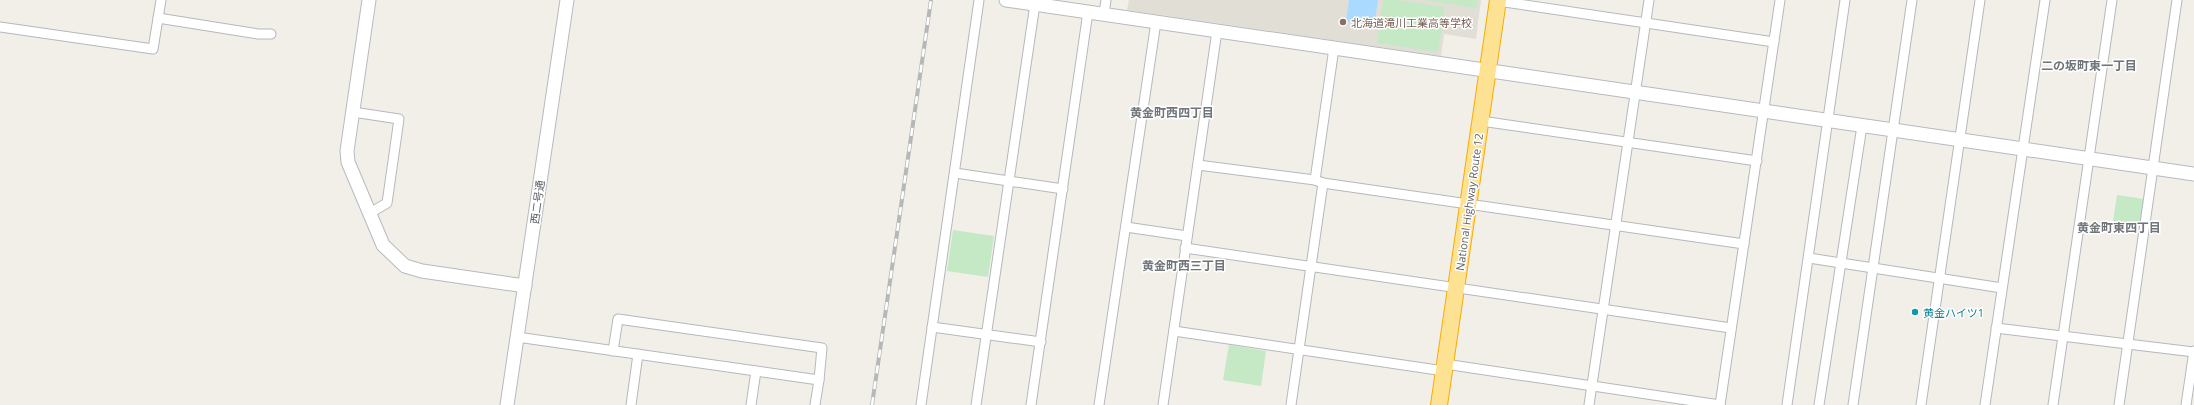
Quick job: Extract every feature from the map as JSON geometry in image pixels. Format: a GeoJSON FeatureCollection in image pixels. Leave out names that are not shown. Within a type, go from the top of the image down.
{"type":"FeatureCollection","features":[{"type":"Feature","properties":{"kind":"highway","name":"National Highway Route 12"},"geometry":{"type":"LineString","coordinates":[[1439,405],[1498,0]]}},
{"type":"Feature","properties":{"kind":"street"},"geometry":{"type":"LineString","coordinates":[[0,27],[153,49],[161,0]]}},
{"type":"Feature","properties":{"kind":"street"},"geometry":{"type":"LineString","coordinates":[[369,0],[347,151],[348,162],[383,245],[396,260],[405,266],[422,271],[525,286]]}},
{"type":"Feature","properties":{"kind":"street","name":"西二号通"},"geometry":{"type":"LineString","coordinates":[[507,405],[567,0]]}},
{"type":"Feature","properties":{"kind":"street"},"geometry":{"type":"LineString","coordinates":[[921,405],[980,0]]}},
{"type":"Feature","properties":{"kind":"street"},"geometry":{"type":"LineString","coordinates":[[1006,0],[1035,4],[1050,3],[1088,12],[2194,174]]}},
{"type":"Feature","properties":{"kind":"street"},"geometry":{"type":"LineString","coordinates":[[1104,14],[1106,0]]}},
{"type":"Feature","properties":{"kind":"street"},"geometry":{"type":"LineString","coordinates":[[1498,0],[1774,42]]}},
{"type":"Feature","properties":{"kind":"street"},"geometry":{"type":"LineString","coordinates":[[1589,405],[1634,92],[1649,0]]}},
{"type":"Feature","properties":{"kind":"street"},"geometry":{"type":"LineString","coordinates":[[1174,331],[1299,349],[1592,386],[1720,405],[1780,0]]}},
{"type":"Feature","properties":{"kind":"street"},"geometry":{"type":"LineString","coordinates":[[1787,405],[1845,0]]}},
{"type":"Feature","properties":{"kind":"street"},"geometry":{"type":"LineString","coordinates":[[1852,405],[1912,0]]}},
{"type":"Feature","properties":{"kind":"street"},"geometry":{"type":"LineString","coordinates":[[1921,405],[1980,0]]}},
{"type":"Feature","properties":{"kind":"street"},"geometry":{"type":"LineString","coordinates":[[1985,405],[2045,0]]}},
{"type":"Feature","properties":{"kind":"street"},"geometry":{"type":"LineString","coordinates":[[2053,405],[2112,0]]}},
{"type":"Feature","properties":{"kind":"street"},"geometry":{"type":"LineString","coordinates":[[2119,405],[2177,0]]}},
{"type":"Feature","properties":{"kind":"street"},"geometry":{"type":"LineString","coordinates":[[976,405],[1035,4]]}},
{"type":"Feature","properties":{"kind":"street"},"geometry":{"type":"LineString","coordinates":[[1031,405],[1088,12]]}},
{"type":"Feature","properties":{"kind":"street"},"geometry":{"type":"LineString","coordinates":[[158,18],[258,34],[271,34]]}},
{"type":"Feature","properties":{"kind":"street"},"geometry":{"type":"LineString","coordinates":[[1099,405],[1156,22]]}},
{"type":"Feature","properties":{"kind":"street"},"geometry":{"type":"LineString","coordinates":[[1163,405],[1216,31]]}},
{"type":"Feature","properties":{"kind":"street"},"geometry":{"type":"LineString","coordinates":[[1291,405],[1311,266],[1334,48]]}},
{"type":"Feature","properties":{"kind":"street"},"geometry":{"type":"LineString","coordinates":[[353,112],[399,119],[387,203],[370,213]]}},
{"type":"Feature","properties":{"kind":"street"},"geometry":{"type":"LineString","coordinates":[[1481,121],[1757,161]]}},
{"type":"Feature","properties":{"kind":"street"},"geometry":{"type":"LineString","coordinates":[[1820,405],[1862,126]]}},
{"type":"Feature","properties":{"kind":"street"},"geometry":{"type":"LineString","coordinates":[[1198,165],[1744,244]]}},
{"type":"Feature","properties":{"kind":"street"},"geometry":{"type":"LineString","coordinates":[[955,173],[1063,189]]}},
{"type":"Feature","properties":{"kind":"street"},"geometry":{"type":"LineString","coordinates":[[1126,227],[1187,236]]}},
{"type":"Feature","properties":{"kind":"street"},"geometry":{"type":"LineString","coordinates":[[1185,248],[1604,308],[1731,328]]}},
{"type":"Feature","properties":{"kind":"street"},"geometry":{"type":"LineString","coordinates":[[1809,258],[2002,288]]}},
{"type":"Feature","properties":{"kind":"street"},"geometry":{"type":"LineString","coordinates":[[613,350],[618,319],[822,348],[815,405]]}},
{"type":"Feature","properties":{"kind":"street"},"geometry":{"type":"LineString","coordinates":[[932,327],[1041,342]]}},
{"type":"Feature","properties":{"kind":"street"},"geometry":{"type":"LineString","coordinates":[[1996,328],[2194,352],[2186,405]]}},
{"type":"Feature","properties":{"kind":"street"},"geometry":{"type":"LineString","coordinates":[[517,337],[819,380]]}},
{"type":"Feature","properties":{"kind":"street"},"geometry":{"type":"LineString","coordinates":[[630,405],[638,354]]}},
{"type":"Feature","properties":{"kind":"street"},"geometry":{"type":"LineString","coordinates":[[751,405],[756,371]]}},
{"type":"Feature","properties":{"kind":"shaded area","name":"北海道滝川工業高等学校"},"geometry":{"type":"Polygon","coordinates":[[[1129,0],[1481,0],[1476,39],[1444,34],[1441,56],[1127,10],[1129,0]]]}},
{"type":"Feature","properties":{"kind":"green space"},"geometry":{"type":"Polygon","coordinates":[[[1383,0],[1397,0],[1445,7],[1438,52],[1377,43],[1383,0]]]}},
{"type":"Feature","properties":{"kind":"green space"},"geometry":{"type":"Polygon","coordinates":[[[1425,0],[1478,0],[1476,8],[1425,0]]]}},
{"type":"Feature","properties":{"kind":"green space"},"geometry":{"type":"Polygon","coordinates":[[[2117,195],[2144,199],[2140,226],[2113,222],[2117,195]]]}},
{"type":"Feature","properties":{"kind":"green space"},"geometry":{"type":"Polygon","coordinates":[[[953,230],[994,236],[988,277],[947,271],[953,230]]]}},
{"type":"Feature","properties":{"kind":"green space"},"geometry":{"type":"Polygon","coordinates":[[[1229,345],[1266,351],[1261,386],[1223,380],[1229,345]]]}},
{"type":"Feature","properties":{"kind":"water"},"geometry":{"type":"Polygon","coordinates":[[[1349,0],[1378,0],[1374,26],[1346,22],[1349,0]]]}},
{"type":"Feature","properties":{"kind":"railway"},"geometry":{"type":"LineString","coordinates":[[872,405],[931,0]]}},
{"type":"Feature","properties":{"kind":"place","name":"北海道滝川工業高等学校"},"geometry":{"type":"Point","coordinates":[1343,22]}},
{"type":"Feature","properties":{"kind":"place","name":"黄金ハイツ1"},"geometry":{"type":"Point","coordinates":[1915,312]}},
{"type":"Feature","properties":{"kind":"district","name":"二の坂町東一丁目"},"geometry":{"type":"Point","coordinates":[2089,65]}},
{"type":"Feature","properties":{"kind":"district","name":"黄金町西四丁目"},"geometry":{"type":"Point","coordinates":[1172,112]}},
{"type":"Feature","properties":{"kind":"district","name":"黄金町東四丁目"},"geometry":{"type":"Point","coordinates":[2119,227]}},
{"type":"Feature","properties":{"kind":"district","name":"黄金町西三丁目"},"geometry":{"type":"Point","coordinates":[1184,265]}}]}
